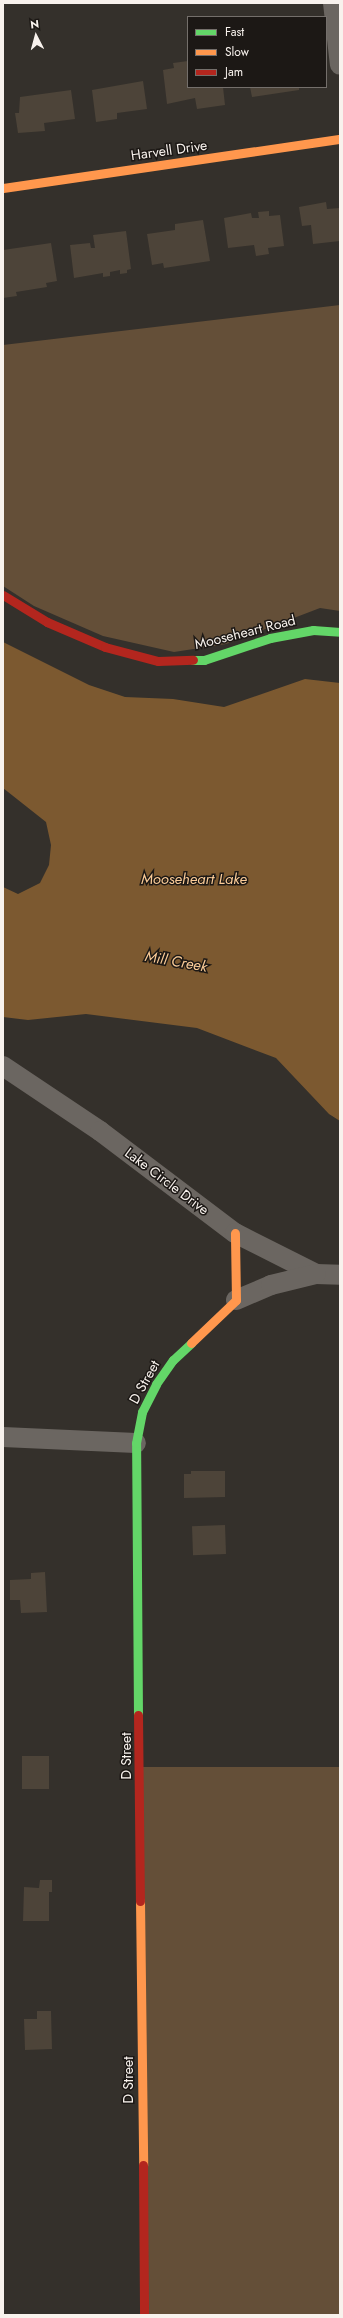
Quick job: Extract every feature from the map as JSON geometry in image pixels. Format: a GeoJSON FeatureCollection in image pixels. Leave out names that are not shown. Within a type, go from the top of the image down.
{"type":"FeatureCollection","features":[{"type":"Feature","properties":{"kind":"street"},"geometry":{"type":"LineString","coordinates":[[333,3],[340,65]]}},
{"type":"Feature","properties":{"kind":"street","name":"Harvell Drive"},"geometry":{"type":"LineString","coordinates":[[3,188],[340,139]]}},
{"type":"Feature","properties":{"kind":"street","name":"Mooseheart Road"},"geometry":{"type":"LineString","coordinates":[[3,595],[47,622],[106,648],[158,661],[204,660],[270,638],[313,630],[340,632]]}},
{"type":"Feature","properties":{"kind":"street","name":"Lake Circle Drive"},"geometry":{"type":"LineString","coordinates":[[3,1066],[100,1131],[235,1233],[316,1274],[340,1276]]}},
{"type":"Feature","properties":{"kind":"street"},"geometry":{"type":"LineString","coordinates":[[235,1233],[236,1300],[271,1285],[316,1274]]}},
{"type":"Feature","properties":{"kind":"street","name":"D Street"},"geometry":{"type":"LineString","coordinates":[[144,2315],[136,1443],[142,1412],[156,1384],[173,1360],[236,1300]]}},
{"type":"Feature","properties":{"kind":"street"},"geometry":{"type":"LineString","coordinates":[[3,1437],[136,1443]]}},
{"type":"Feature","properties":{"kind":"shaded area"},"geometry":{"type":"Polygon","coordinates":[[[340,305],[340,611],[320,608],[226,644],[174,652],[103,636],[34,606],[3,586],[3,345],[340,305]]]}},
{"type":"Feature","properties":{"kind":"shaded area"},"geometry":{"type":"Polygon","coordinates":[[[140,1767],[340,1767],[340,2315],[140,2315],[140,1767]]]}},
{"type":"Feature","properties":{"kind":"water","name":"Mooseheart Lake"},"geometry":{"type":"Polygon","coordinates":[[[3,642],[89,685],[125,697],[173,699],[224,707],[305,679],[340,683],[340,1121],[329,1114],[276,1058],[197,1028],[86,1014],[28,1020],[3,1017],[3,887],[18,894],[40,883],[49,865],[51,845],[46,822],[3,788],[3,642]]]}},
{"type":"Feature","properties":{"kind":"building"},"geometry":{"type":"Polygon","coordinates":[[[187,61],[187,88],[223,88],[225,105],[197,109],[195,98],[167,104],[163,70],[174,68],[173,63],[187,61]]]}},
{"type":"Feature","properties":{"kind":"building"},"geometry":{"type":"Polygon","coordinates":[[[143,81],[147,109],[117,113],[117,119],[96,122],[92,90],[143,81]]]}},
{"type":"Feature","properties":{"kind":"building"},"geometry":{"type":"Polygon","coordinates":[[[250,88],[299,88],[299,90],[252,97],[250,88]]]}},
{"type":"Feature","properties":{"kind":"building"},"geometry":{"type":"Polygon","coordinates":[[[71,90],[75,119],[44,123],[45,131],[18,133],[15,113],[19,113],[20,97],[71,90]]]}},
{"type":"Feature","properties":{"kind":"building"},"geometry":{"type":"Polygon","coordinates":[[[326,202],[327,209],[340,208],[340,241],[313,244],[311,225],[302,226],[299,207],[326,202]]]}},
{"type":"Feature","properties":{"kind":"building"},"geometry":{"type":"Polygon","coordinates":[[[269,211],[269,216],[280,215],[284,246],[268,248],[269,254],[256,256],[254,245],[228,248],[224,218],[251,213],[252,218],[259,218],[258,212],[269,211]]]}},
{"type":"Feature","properties":{"kind":"building"},"geometry":{"type":"Polygon","coordinates":[[[203,220],[210,261],[164,268],[163,263],[152,265],[147,234],[175,230],[175,224],[203,220]]]}},
{"type":"Feature","properties":{"kind":"building"},"geometry":{"type":"Polygon","coordinates":[[[126,231],[131,269],[127,270],[127,273],[120,274],[120,270],[110,272],[110,276],[103,277],[103,273],[74,278],[70,245],[90,243],[91,248],[95,248],[93,235],[126,231]]]}},
{"type":"Feature","properties":{"kind":"building"},"geometry":{"type":"Polygon","coordinates":[[[51,243],[57,281],[46,283],[47,287],[16,292],[17,296],[3,298],[3,250],[51,243]]]}},
{"type":"Feature","properties":{"kind":"building"},"geometry":{"type":"Polygon","coordinates":[[[191,1471],[225,1471],[225,1497],[184,1498],[184,1474],[191,1474],[191,1471]]]}},
{"type":"Feature","properties":{"kind":"building"},"geometry":{"type":"Polygon","coordinates":[[[225,1525],[226,1554],[193,1555],[192,1526],[225,1525]]]}},
{"type":"Feature","properties":{"kind":"building"},"geometry":{"type":"Polygon","coordinates":[[[45,1572],[47,1612],[21,1613],[20,1600],[10,1600],[10,1580],[31,1579],[31,1573],[45,1572]]]}},
{"type":"Feature","properties":{"kind":"building"},"geometry":{"type":"Polygon","coordinates":[[[22,1756],[49,1756],[49,1789],[22,1789],[22,1756]]]}},
{"type":"Feature","properties":{"kind":"building"},"geometry":{"type":"Polygon","coordinates":[[[40,1880],[52,1880],[52,1892],[49,1892],[49,1921],[23,1921],[24,1887],[39,1888],[40,1880]]]}},
{"type":"Feature","properties":{"kind":"building"},"geometry":{"type":"Polygon","coordinates":[[[37,2011],[51,2011],[52,2049],[25,2050],[24,2019],[37,2019],[37,2011]]]}},
{"type":"Feature","properties":{"kind":"traffic: fast"},"geometry":{"type":"LineString","coordinates":[[193,660],[204,660],[270,638],[313,630],[340,632]]}},
{"type":"Feature","properties":{"kind":"traffic: fast"},"geometry":{"type":"LineString","coordinates":[[138,1715],[136,1443],[142,1412],[156,1384],[173,1360],[191,1343]]}},
{"type":"Feature","properties":{"kind":"traffic: slow"},"geometry":{"type":"LineString","coordinates":[[3,188],[340,139]]}},
{"type":"Feature","properties":{"kind":"traffic: slow"},"geometry":{"type":"LineString","coordinates":[[191,1343],[236,1300],[235,1233]]}},
{"type":"Feature","properties":{"kind":"traffic: slow"},"geometry":{"type":"LineString","coordinates":[[140,1901],[143,2165]]}},
{"type":"Feature","properties":{"kind":"traffic: jam"},"geometry":{"type":"LineString","coordinates":[[3,595],[47,622],[105,647],[158,661],[193,660]]}},
{"type":"Feature","properties":{"kind":"traffic: jam"},"geometry":{"type":"LineString","coordinates":[[138,1715],[140,1901]]}},
{"type":"Feature","properties":{"kind":"traffic: jam"},"geometry":{"type":"LineString","coordinates":[[143,2165],[144,2315]]}},
{"type":"Feature","properties":{"kind":"water label","name":"Mill Creek"},"geometry":{"type":"Point","coordinates":[176,962]}}]}
